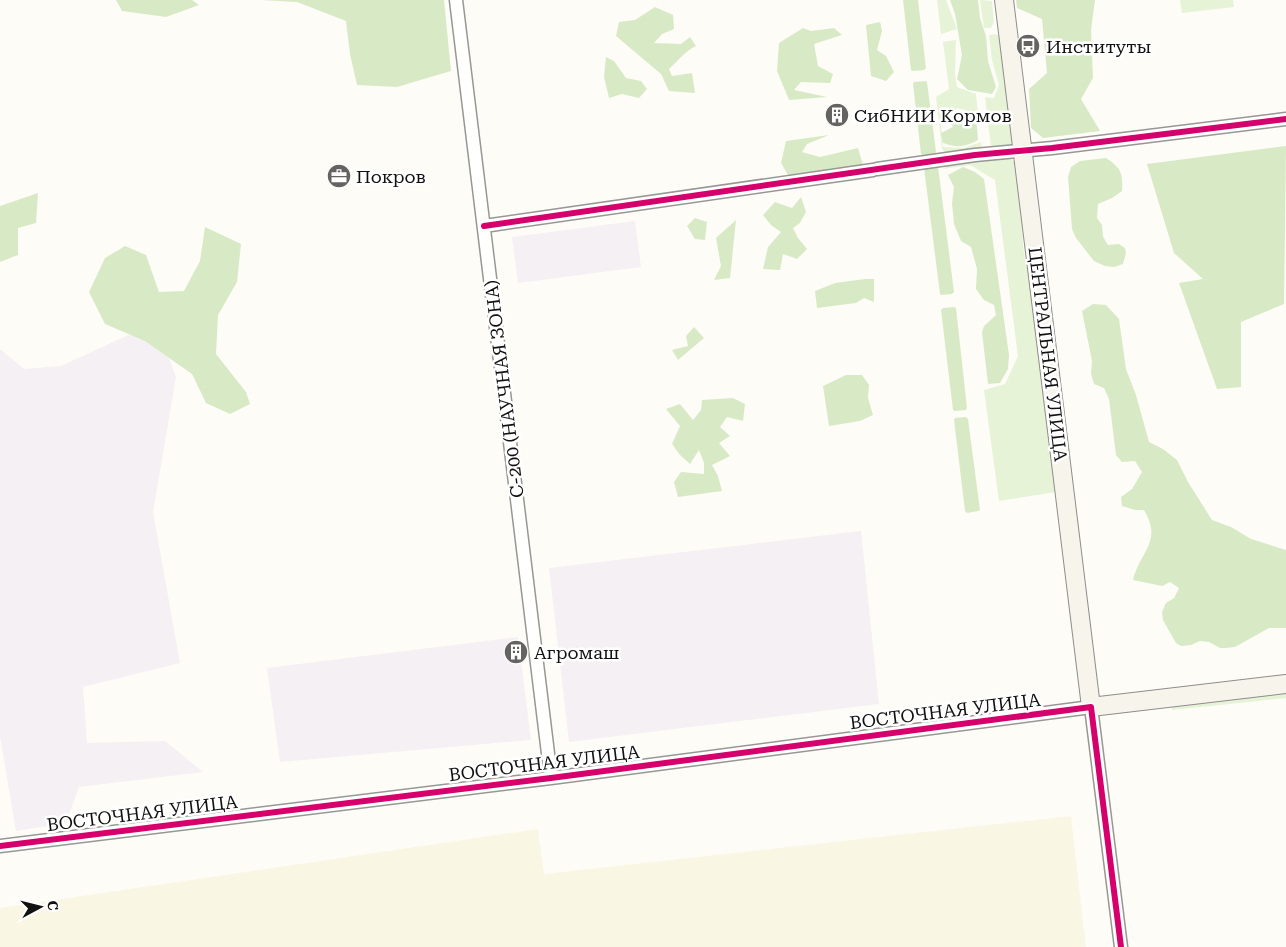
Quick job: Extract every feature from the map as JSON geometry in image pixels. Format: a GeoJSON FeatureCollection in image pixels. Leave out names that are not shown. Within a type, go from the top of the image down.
{"type":"FeatureCollection","features":[{"type":"Feature","properties":{"kind":"main road","name":"ЦЕНТРАЛЬНАЯ УЛИЦА"},"geometry":{"type":"LineString","coordinates":[[1004,0],[1091,707]]}},
{"type":"Feature","properties":{"kind":"main road","name":"ВОСТОЧНАЯ УЛИЦА"},"geometry":{"type":"LineString","coordinates":[[1091,707],[1286,684]]}},
{"type":"Feature","properties":{"kind":"street","name":"С-200 (НАУЧНАЯ ЗОНА)"},"geometry":{"type":"LineString","coordinates":[[456,0],[551,778]]}},
{"type":"Feature","properties":{"kind":"street"},"geometry":{"type":"LineString","coordinates":[[484,226],[975,155],[1286,119]]}},
{"type":"Feature","properties":{"kind":"street"},"geometry":{"type":"LineString","coordinates":[[1091,707],[1121,947]]}},
{"type":"Feature","properties":{"kind":"street","name":"ВОСТОЧНАЯ УЛИЦА"},"geometry":{"type":"LineString","coordinates":[[0,846],[551,778],[1091,707]]}},
{"type":"Feature","properties":{"kind":"shaded area"},"geometry":{"type":"Polygon","coordinates":[[[635,221],[641,267],[518,283],[512,237],[635,221]]]}},
{"type":"Feature","properties":{"kind":"shaded area"},"geometry":{"type":"Polygon","coordinates":[[[154,318],[176,377],[153,512],[180,663],[83,687],[87,743],[165,741],[203,772],[79,787],[66,823],[16,831],[0,736],[0,349],[24,369],[61,366],[135,332],[154,318]]]}},
{"type":"Feature","properties":{"kind":"shaded area"},"geometry":{"type":"Polygon","coordinates":[[[861,531],[879,704],[569,742],[549,568],[861,531]]]}},
{"type":"Feature","properties":{"kind":"shaded area","name":"Агромаш"},"geometry":{"type":"Polygon","coordinates":[[[518,637],[531,740],[280,762],[267,668],[518,637]]]}},
{"type":"Feature","properties":{"kind":"shaded area"},"geometry":{"type":"Polygon","coordinates":[[[1071,816],[1086,947],[0,947],[0,908],[538,829],[544,874],[1071,816]]]}},
{"type":"Feature","properties":{"kind":"green space"},"geometry":{"type":"Polygon","coordinates":[[[116,0],[192,0],[199,5],[166,17],[122,11],[116,0]]]}},
{"type":"Feature","properties":{"kind":"green space"},"geometry":{"type":"Polygon","coordinates":[[[261,0],[444,0],[451,71],[397,87],[357,85],[350,54],[346,21],[297,2],[261,0]]]}},
{"type":"Feature","properties":{"kind":"green space"},"geometry":{"type":"Polygon","coordinates":[[[903,0],[918,0],[926,68],[924,70],[911,70],[903,0]]]}},
{"type":"Feature","properties":{"kind":"green space"},"geometry":{"type":"Polygon","coordinates":[[[937,0],[946,0],[957,29],[941,34],[937,0]]]}},
{"type":"Feature","properties":{"kind":"green space"},"geometry":{"type":"Polygon","coordinates":[[[950,0],[978,0],[980,18],[986,36],[988,61],[996,87],[992,94],[968,90],[957,79],[962,55],[955,14],[950,0]]]}},
{"type":"Feature","properties":{"kind":"green space"},"geometry":{"type":"Polygon","coordinates":[[[980,0],[992,1],[994,22],[991,28],[984,28],[980,0]]]}},
{"type":"Feature","properties":{"kind":"green space"},"geometry":{"type":"Polygon","coordinates":[[[1016,0],[1095,0],[1091,30],[1093,78],[1081,99],[1100,131],[1043,138],[1031,128],[1029,89],[1047,73],[1042,19],[1017,8],[1016,0]]]}},
{"type":"Feature","properties":{"kind":"green space"},"geometry":{"type":"Polygon","coordinates":[[[1180,0],[1233,0],[1234,7],[1182,13],[1180,0]]]}},
{"type":"Feature","properties":{"kind":"green space"},"geometry":{"type":"Polygon","coordinates":[[[655,7],[673,15],[674,29],[662,34],[654,43],[681,44],[690,37],[696,46],[669,69],[672,76],[692,73],[695,93],[669,91],[661,74],[616,36],[619,22],[635,20],[655,7]]]}},
{"type":"Feature","properties":{"kind":"green space"},"geometry":{"type":"Polygon","coordinates":[[[880,22],[882,31],[877,50],[886,56],[894,72],[886,81],[871,76],[866,25],[880,22]]]}},
{"type":"Feature","properties":{"kind":"green space"},"geometry":{"type":"Polygon","coordinates":[[[803,28],[811,31],[834,28],[842,35],[814,44],[818,66],[833,74],[830,83],[801,82],[794,90],[827,97],[789,100],[777,71],[779,43],[803,28]]]}},
{"type":"Feature","properties":{"kind":"green space"},"geometry":{"type":"Polygon","coordinates":[[[996,34],[1002,39],[1014,142],[1007,146],[991,147],[985,97],[994,98],[999,85],[992,60],[989,35],[996,34]]]}},
{"type":"Feature","properties":{"kind":"green space"},"geometry":{"type":"Polygon","coordinates":[[[956,40],[955,74],[957,87],[976,94],[978,114],[957,108],[941,126],[943,147],[964,148],[981,142],[982,148],[945,152],[942,149],[936,97],[949,89],[943,42],[956,40]]]}},
{"type":"Feature","properties":{"kind":"green space"},"geometry":{"type":"Polygon","coordinates":[[[606,57],[614,61],[626,78],[641,81],[647,89],[639,98],[622,94],[609,98],[604,77],[606,57]]]}},
{"type":"Feature","properties":{"kind":"green space"},"geometry":{"type":"Polygon","coordinates":[[[926,81],[936,152],[935,154],[923,155],[921,154],[913,84],[914,82],[926,81]]]}},
{"type":"Feature","properties":{"kind":"green space"},"geometry":{"type":"Polygon","coordinates":[[[968,110],[976,115],[978,140],[961,146],[943,143],[941,133],[953,127],[948,120],[958,112],[968,110]]]}},
{"type":"Feature","properties":{"kind":"green space"},"geometry":{"type":"Polygon","coordinates":[[[829,135],[807,144],[802,152],[820,157],[858,148],[863,165],[788,175],[781,163],[786,141],[829,135]]]}},
{"type":"Feature","properties":{"kind":"green space"},"geometry":{"type":"Polygon","coordinates":[[[1286,146],[1284,304],[1241,322],[1241,387],[1217,389],[1179,283],[1203,279],[1174,253],[1147,164],[1286,146]]]}},
{"type":"Feature","properties":{"kind":"green space"},"geometry":{"type":"Polygon","coordinates":[[[1106,158],[1118,168],[1122,180],[1122,191],[1098,204],[1097,218],[1102,225],[1103,237],[1108,245],[1119,244],[1125,248],[1126,253],[1123,264],[1114,267],[1105,266],[1094,261],[1076,238],[1072,229],[1068,177],[1071,167],[1080,161],[1106,158]]]}},
{"type":"Feature","properties":{"kind":"green space"},"geometry":{"type":"Polygon","coordinates":[[[1010,159],[1017,163],[1025,213],[1022,226],[1023,245],[1026,266],[1033,277],[1056,492],[999,501],[984,390],[1005,384],[1018,356],[995,180],[970,165],[943,169],[948,164],[1010,159]]]}},
{"type":"Feature","properties":{"kind":"green space"},"geometry":{"type":"Polygon","coordinates":[[[938,166],[954,292],[941,295],[924,168],[938,166]]]}},
{"type":"Feature","properties":{"kind":"green space"},"geometry":{"type":"Polygon","coordinates":[[[963,167],[975,172],[984,179],[1009,355],[1008,369],[1000,383],[988,384],[982,332],[984,326],[996,315],[994,305],[984,300],[976,289],[977,269],[971,247],[961,241],[954,224],[952,203],[954,187],[948,175],[963,167]]]}},
{"type":"Feature","properties":{"kind":"green space"},"geometry":{"type":"Polygon","coordinates":[[[38,193],[36,223],[18,228],[18,255],[0,262],[0,206],[38,193]]]}},
{"type":"Feature","properties":{"kind":"green space"},"geometry":{"type":"Polygon","coordinates":[[[801,197],[806,212],[800,223],[793,228],[807,249],[797,259],[783,254],[780,270],[763,269],[768,247],[781,232],[771,225],[763,215],[775,202],[792,208],[801,197]]]}},
{"type":"Feature","properties":{"kind":"green space"},"geometry":{"type":"Polygon","coordinates":[[[695,218],[707,222],[705,240],[695,239],[687,226],[695,218]]]}},
{"type":"Feature","properties":{"kind":"green space"},"geometry":{"type":"Polygon","coordinates":[[[736,220],[730,278],[714,280],[721,266],[716,238],[736,220]]]}},
{"type":"Feature","properties":{"kind":"green space"},"geometry":{"type":"Polygon","coordinates":[[[205,227],[241,244],[237,282],[218,315],[216,354],[246,392],[250,404],[230,414],[206,403],[192,374],[145,341],[105,324],[89,292],[105,258],[125,246],[146,255],[159,292],[184,291],[200,261],[205,227]]]}},
{"type":"Feature","properties":{"kind":"green space"},"geometry":{"type":"Polygon","coordinates":[[[874,279],[874,302],[864,298],[856,303],[817,308],[815,291],[835,283],[874,279]]]}},
{"type":"Feature","properties":{"kind":"green space"},"geometry":{"type":"Polygon","coordinates":[[[1093,304],[1106,305],[1119,319],[1126,369],[1136,395],[1149,442],[1163,449],[1177,460],[1188,482],[1212,520],[1231,527],[1251,539],[1286,550],[1286,628],[1269,628],[1235,647],[1220,648],[1209,642],[1200,641],[1191,645],[1181,646],[1176,643],[1163,620],[1162,612],[1166,603],[1174,598],[1179,588],[1170,582],[1162,586],[1133,580],[1151,539],[1151,530],[1144,510],[1135,510],[1122,506],[1121,497],[1132,489],[1142,472],[1135,461],[1122,462],[1116,455],[1109,399],[1104,388],[1094,384],[1091,374],[1092,361],[1082,311],[1093,304]]]}},
{"type":"Feature","properties":{"kind":"green space"},"geometry":{"type":"Polygon","coordinates":[[[956,308],[967,408],[966,410],[955,411],[953,410],[941,310],[956,308]]]}},
{"type":"Feature","properties":{"kind":"green space"},"geometry":{"type":"Polygon","coordinates":[[[694,327],[704,338],[678,360],[672,350],[688,346],[686,336],[694,327]]]}},
{"type":"Feature","properties":{"kind":"green space"},"geometry":{"type":"Polygon","coordinates":[[[846,375],[862,375],[869,385],[868,398],[873,415],[860,421],[829,426],[823,386],[846,375]]]}},
{"type":"Feature","properties":{"kind":"green space"},"geometry":{"type":"Polygon","coordinates":[[[733,398],[745,404],[743,421],[727,417],[720,427],[730,436],[719,443],[730,456],[712,465],[718,476],[722,491],[678,497],[674,482],[681,472],[704,474],[704,463],[699,450],[690,464],[672,444],[680,426],[666,409],[680,404],[693,420],[701,410],[702,400],[733,398]]]}},
{"type":"Feature","properties":{"kind":"green space"},"geometry":{"type":"Polygon","coordinates":[[[966,417],[968,419],[980,510],[967,513],[965,511],[954,420],[955,418],[966,417]]]}},
{"type":"Feature","properties":{"kind":"green space"},"geometry":{"type":"Polygon","coordinates":[[[1286,690],[1286,698],[1172,710],[1172,704],[1286,690]]]}},
{"type":"Feature","properties":{"kind":"cycle path"},"geometry":{"type":"LineString","coordinates":[[484,226],[975,155],[1052,148],[1286,119]]}},
{"type":"Feature","properties":{"kind":"cycle path"},"geometry":{"type":"LineString","coordinates":[[0,846],[551,778],[1091,707],[1121,947]]}},
{"type":"Feature","properties":{"kind":"place","name":"Институты"},"geometry":{"type":"Point","coordinates":[1028,46]}},
{"type":"Feature","properties":{"kind":"place","name":"СибНИИ Кормов"},"geometry":{"type":"Point","coordinates":[837,115]}},
{"type":"Feature","properties":{"kind":"place","name":"Покров"},"geometry":{"type":"Point","coordinates":[339,176]}},
{"type":"Feature","properties":{"kind":"place","name":"Агромаш"},"geometry":{"type":"Point","coordinates":[516,652]}}]}
